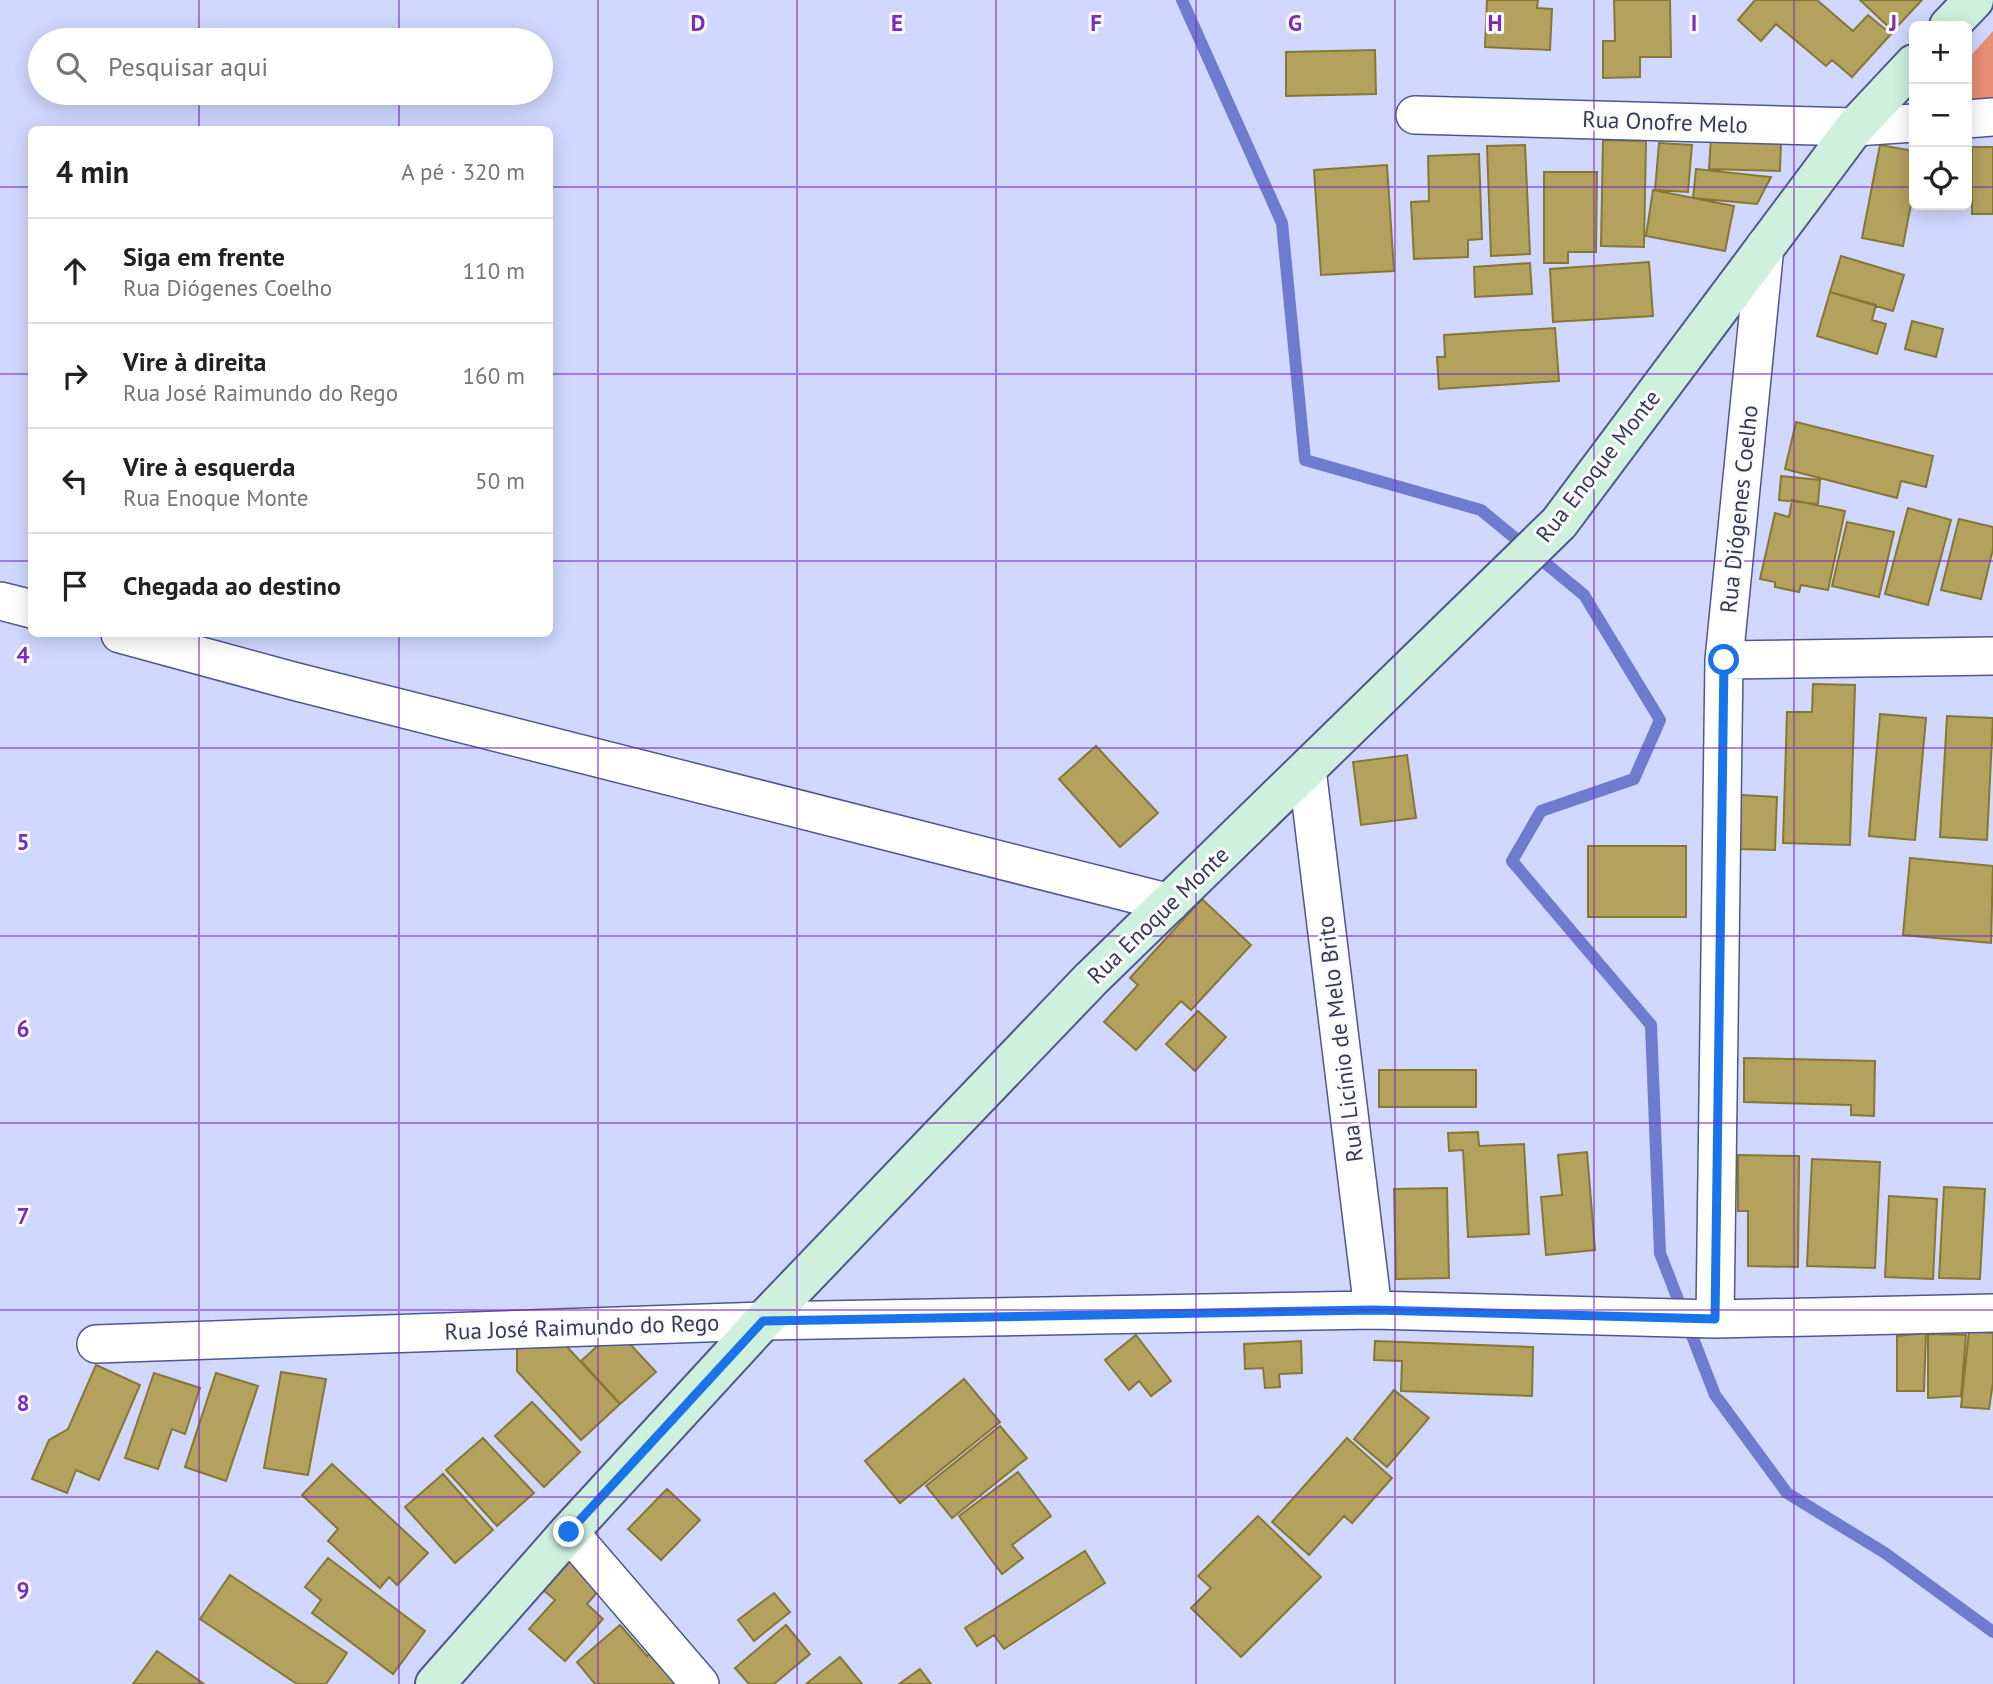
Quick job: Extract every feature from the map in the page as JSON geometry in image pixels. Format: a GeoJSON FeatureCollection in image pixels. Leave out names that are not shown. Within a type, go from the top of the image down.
{"type":"FeatureCollection","features":[{"type":"Feature","properties":{"kind":"main road"},"geometry":{"type":"LineString","coordinates":[[1954,21],[1974,0]]}},
{"type":"Feature","properties":{"kind":"main road","name":"Rua Enoque Monte"},"geometry":{"type":"LineString","coordinates":[[435,1684],[569,1532],[763,1321],[1091,979],[1559,523],[1855,127],[1909,69]]}},
{"type":"Feature","properties":{"kind":"street","name":"Rua Onofre Melo"},"geometry":{"type":"LineString","coordinates":[[1415,115],[1855,127],[1909,123]]}},
{"type":"Feature","properties":{"kind":"street"},"geometry":{"type":"LineString","coordinates":[[1972,119],[1993,117]]}},
{"type":"Feature","properties":{"kind":"street","name":"Rua Diógenes Coelho"},"geometry":{"type":"LineString","coordinates":[[1715,1319],[1724,660],[1765,246]]}},
{"type":"Feature","properties":{"kind":"street"},"geometry":{"type":"LineString","coordinates":[[0,601],[28,608]]}},
{"type":"Feature","properties":{"kind":"street"},"geometry":{"type":"LineString","coordinates":[[131,637],[1170,903]]}},
{"type":"Feature","properties":{"kind":"street"},"geometry":{"type":"LineString","coordinates":[[1724,660],[1993,656]]}},
{"type":"Feature","properties":{"kind":"street","name":"Rua Licínio de Melo Brito"},"geometry":{"type":"LineString","coordinates":[[1307,769],[1373,1310]]}},
{"type":"Feature","properties":{"kind":"street","name":"Rua José Raimundo do Rego"},"geometry":{"type":"LineString","coordinates":[[96,1345],[763,1321],[1373,1310],[1715,1319],[1993,1313]]}},
{"type":"Feature","properties":{"kind":"street"},"geometry":{"type":"LineString","coordinates":[[569,1532],[700,1684]]}},
{"type":"Feature","properties":{"kind":"shaded area"},"geometry":{"type":"Polygon","coordinates":[[[1993,31],[1993,106],[1972,108],[1972,54],[1993,31]]]}},
{"type":"Feature","properties":{"kind":"building"},"geometry":{"type":"Polygon","coordinates":[[[1487,0],[1538,0],[1537,8],[1552,9],[1550,50],[1485,47],[1487,0]]]}},
{"type":"Feature","properties":{"kind":"building"},"geometry":{"type":"Polygon","coordinates":[[[1614,0],[1670,0],[1671,57],[1640,57],[1640,77],[1603,78],[1603,41],[1615,41],[1614,0]]]}},
{"type":"Feature","properties":{"kind":"building"},"geometry":{"type":"Polygon","coordinates":[[[1755,0],[1817,0],[1853,31],[1868,15],[1891,34],[1852,77],[1832,60],[1826,66],[1776,24],[1761,41],[1738,20],[1755,0]]]}},
{"type":"Feature","properties":{"kind":"building"},"geometry":{"type":"Polygon","coordinates":[[[1860,0],[1922,0],[1893,31],[1860,0]]]}},
{"type":"Feature","properties":{"kind":"building"},"geometry":{"type":"Polygon","coordinates":[[[1375,50],[1376,94],[1286,96],[1286,52],[1375,50]]]}},
{"type":"Feature","properties":{"kind":"building"},"geometry":{"type":"Polygon","coordinates":[[[1711,137],[1781,140],[1780,171],[1709,169],[1711,137]]]}},
{"type":"Feature","properties":{"kind":"building"},"geometry":{"type":"Polygon","coordinates":[[[1603,140],[1646,141],[1644,247],[1601,246],[1603,140]]]}},
{"type":"Feature","properties":{"kind":"building"},"geometry":{"type":"Polygon","coordinates":[[[1659,143],[1692,145],[1688,192],[1655,190],[1659,143]]]}},
{"type":"Feature","properties":{"kind":"building"},"geometry":{"type":"Polygon","coordinates":[[[1525,145],[1530,254],[1491,256],[1487,146],[1525,145]]]}},
{"type":"Feature","properties":{"kind":"building"},"geometry":{"type":"Polygon","coordinates":[[[1880,145],[1909,150],[1910,210],[1903,246],[1862,238],[1880,145]]]}},
{"type":"Feature","properties":{"kind":"building"},"geometry":{"type":"Polygon","coordinates":[[[1972,147],[1993,147],[1993,214],[1972,214],[1972,147]]]}},
{"type":"Feature","properties":{"kind":"building"},"geometry":{"type":"Polygon","coordinates":[[[1479,154],[1482,239],[1468,240],[1468,257],[1414,259],[1411,202],[1429,201],[1428,156],[1479,154]]]}},
{"type":"Feature","properties":{"kind":"building"},"geometry":{"type":"Polygon","coordinates":[[[1387,165],[1394,271],[1321,275],[1314,170],[1387,165]]]}},
{"type":"Feature","properties":{"kind":"building"},"geometry":{"type":"Polygon","coordinates":[[[1696,169],[1771,177],[1757,204],[1693,198],[1696,169]]]}},
{"type":"Feature","properties":{"kind":"building"},"geometry":{"type":"Polygon","coordinates":[[[1544,172],[1597,172],[1596,252],[1568,252],[1568,263],[1544,263],[1544,172]]]}},
{"type":"Feature","properties":{"kind":"building"},"geometry":{"type":"Polygon","coordinates":[[[1653,190],[1734,206],[1725,251],[1646,236],[1653,190]]]}},
{"type":"Feature","properties":{"kind":"building"},"geometry":{"type":"Polygon","coordinates":[[[1841,256],[1904,275],[1893,311],[1830,292],[1841,256]]]}},
{"type":"Feature","properties":{"kind":"building"},"geometry":{"type":"Polygon","coordinates":[[[1649,262],[1653,316],[1553,322],[1550,269],[1649,262]]]}},
{"type":"Feature","properties":{"kind":"building"},"geometry":{"type":"Polygon","coordinates":[[[1530,263],[1532,294],[1475,297],[1474,267],[1530,263]]]}},
{"type":"Feature","properties":{"kind":"building"},"geometry":{"type":"Polygon","coordinates":[[[1830,292],[1876,305],[1872,320],[1886,324],[1877,354],[1817,336],[1830,292]]]}},
{"type":"Feature","properties":{"kind":"building"},"geometry":{"type":"Polygon","coordinates":[[[1912,321],[1943,329],[1936,357],[1905,349],[1912,321]]]}},
{"type":"Feature","properties":{"kind":"building"},"geometry":{"type":"Polygon","coordinates":[[[1555,328],[1559,381],[1439,389],[1437,357],[1445,357],[1444,335],[1555,328]]]}},
{"type":"Feature","properties":{"kind":"building"},"geometry":{"type":"Polygon","coordinates":[[[1796,422],[1933,456],[1926,487],[1901,481],[1897,498],[1785,469],[1796,422]]]}},
{"type":"Feature","properties":{"kind":"building"},"geometry":{"type":"Polygon","coordinates":[[[1781,476],[1820,480],[1818,504],[1779,500],[1781,476]]]}},
{"type":"Feature","properties":{"kind":"building"},"geometry":{"type":"Polygon","coordinates":[[[1792,500],[1845,511],[1828,590],[1801,585],[1799,592],[1775,587],[1775,582],[1760,579],[1775,513],[1789,517],[1792,500]]]}},
{"type":"Feature","properties":{"kind":"building"},"geometry":{"type":"Polygon","coordinates":[[[1908,508],[1951,520],[1928,605],[1885,594],[1908,508]]]}},
{"type":"Feature","properties":{"kind":"building"},"geometry":{"type":"Polygon","coordinates":[[[1959,519],[1993,527],[1993,549],[1981,599],[1941,590],[1959,519]]]}},
{"type":"Feature","properties":{"kind":"building"},"geometry":{"type":"Polygon","coordinates":[[[1847,522],[1894,532],[1879,597],[1832,586],[1847,522]]]}},
{"type":"Feature","properties":{"kind":"building"},"geometry":{"type":"Polygon","coordinates":[[[1813,684],[1855,685],[1850,845],[1783,843],[1787,712],[1812,712],[1813,684]]]}},
{"type":"Feature","properties":{"kind":"building"},"geometry":{"type":"Polygon","coordinates":[[[1880,714],[1926,718],[1915,840],[1869,836],[1880,714]]]}},
{"type":"Feature","properties":{"kind":"building"},"geometry":{"type":"Polygon","coordinates":[[[1947,716],[1993,718],[1987,840],[1940,837],[1947,716]]]}},
{"type":"Feature","properties":{"kind":"building"},"geometry":{"type":"Polygon","coordinates":[[[1096,746],[1158,813],[1120,847],[1059,779],[1096,746]]]}},
{"type":"Feature","properties":{"kind":"building"},"geometry":{"type":"Polygon","coordinates":[[[1407,755],[1416,818],[1361,825],[1353,762],[1407,755]]]}},
{"type":"Feature","properties":{"kind":"building"},"geometry":{"type":"Polygon","coordinates":[[[1741,795],[1777,797],[1775,850],[1738,849],[1741,795]]]}},
{"type":"Feature","properties":{"kind":"building"},"geometry":{"type":"Polygon","coordinates":[[[1588,846],[1686,846],[1686,917],[1588,917],[1588,846]]]}},
{"type":"Feature","properties":{"kind":"building"},"geometry":{"type":"Polygon","coordinates":[[[1910,858],[1993,866],[1991,943],[1903,935],[1910,858]]]}},
{"type":"Feature","properties":{"kind":"building"},"geometry":{"type":"Polygon","coordinates":[[[1202,899],[1251,945],[1191,1010],[1181,1001],[1136,1050],[1104,1022],[1138,985],[1130,978],[1202,899]]]}},
{"type":"Feature","properties":{"kind":"building"},"geometry":{"type":"Polygon","coordinates":[[[1198,1011],[1226,1037],[1195,1071],[1166,1044],[1198,1011]]]}},
{"type":"Feature","properties":{"kind":"building"},"geometry":{"type":"Polygon","coordinates":[[[1744,1058],[1875,1061],[1874,1116],[1851,1115],[1851,1105],[1744,1102],[1744,1058]]]}},
{"type":"Feature","properties":{"kind":"building"},"geometry":{"type":"Polygon","coordinates":[[[1379,1070],[1476,1070],[1476,1107],[1379,1107],[1379,1070]]]}},
{"type":"Feature","properties":{"kind":"building"},"geometry":{"type":"Polygon","coordinates":[[[1478,1132],[1479,1146],[1524,1144],[1529,1234],[1468,1237],[1463,1150],[1449,1151],[1448,1133],[1478,1132]]]}},
{"type":"Feature","properties":{"kind":"building"},"geometry":{"type":"Polygon","coordinates":[[[1587,1152],[1595,1250],[1546,1255],[1541,1197],[1562,1195],[1558,1155],[1587,1152]]]}},
{"type":"Feature","properties":{"kind":"building"},"geometry":{"type":"Polygon","coordinates":[[[1738,1155],[1799,1156],[1798,1267],[1748,1266],[1748,1211],[1738,1211],[1738,1155]]]}},
{"type":"Feature","properties":{"kind":"building"},"geometry":{"type":"Polygon","coordinates":[[[1812,1159],[1880,1162],[1875,1268],[1807,1266],[1812,1159]]]}},
{"type":"Feature","properties":{"kind":"building"},"geometry":{"type":"Polygon","coordinates":[[[1944,1187],[1985,1189],[1980,1279],[1939,1278],[1944,1187]]]}},
{"type":"Feature","properties":{"kind":"building"},"geometry":{"type":"Polygon","coordinates":[[[1447,1188],[1449,1278],[1396,1279],[1394,1189],[1447,1188]]]}},
{"type":"Feature","properties":{"kind":"building"},"geometry":{"type":"Polygon","coordinates":[[[1889,1196],[1937,1199],[1933,1279],[1885,1277],[1889,1196]]]}},
{"type":"Feature","properties":{"kind":"building"},"geometry":{"type":"Polygon","coordinates":[[[616,1329],[656,1372],[620,1404],[581,1361],[616,1329]]]}},
{"type":"Feature","properties":{"kind":"building"},"geometry":{"type":"Polygon","coordinates":[[[1969,1331],[1993,1333],[1993,1383],[1989,1409],[1961,1407],[1969,1331]]]}},
{"type":"Feature","properties":{"kind":"building"},"geometry":{"type":"Polygon","coordinates":[[[1926,1333],[1924,1391],[1897,1391],[1897,1336],[1926,1333]]]}},
{"type":"Feature","properties":{"kind":"building"},"geometry":{"type":"Polygon","coordinates":[[[1928,1334],[1966,1335],[1961,1396],[1928,1398],[1928,1334]]]}},
{"type":"Feature","properties":{"kind":"building"},"geometry":{"type":"Polygon","coordinates":[[[556,1335],[620,1404],[581,1440],[517,1371],[517,1349],[556,1335]]]}},
{"type":"Feature","properties":{"kind":"building"},"geometry":{"type":"Polygon","coordinates":[[[1136,1335],[1171,1381],[1151,1396],[1139,1381],[1129,1390],[1105,1360],[1136,1335]]]}},
{"type":"Feature","properties":{"kind":"building"},"geometry":{"type":"Polygon","coordinates":[[[1301,1341],[1302,1373],[1279,1374],[1280,1387],[1265,1388],[1263,1368],[1245,1369],[1244,1344],[1301,1341]]]}},
{"type":"Feature","properties":{"kind":"building"},"geometry":{"type":"Polygon","coordinates":[[[1375,1341],[1533,1347],[1532,1396],[1401,1391],[1402,1361],[1374,1360],[1375,1341]]]}},
{"type":"Feature","properties":{"kind":"building"},"geometry":{"type":"Polygon","coordinates":[[[96,1365],[140,1385],[99,1480],[76,1470],[67,1493],[32,1479],[49,1440],[68,1429],[96,1365]]]}},
{"type":"Feature","properties":{"kind":"building"},"geometry":{"type":"Polygon","coordinates":[[[281,1372],[326,1379],[308,1475],[264,1468],[281,1372]]]}},
{"type":"Feature","properties":{"kind":"building"},"geometry":{"type":"Polygon","coordinates":[[[154,1373],[200,1388],[185,1434],[172,1429],[158,1469],[125,1458],[154,1373]]]}},
{"type":"Feature","properties":{"kind":"building"},"geometry":{"type":"Polygon","coordinates":[[[216,1373],[258,1386],[226,1481],[185,1467],[216,1373]]]}},
{"type":"Feature","properties":{"kind":"building"},"geometry":{"type":"Polygon","coordinates":[[[964,1379],[1000,1422],[900,1503],[865,1461],[964,1379]]]}},
{"type":"Feature","properties":{"kind":"building"},"geometry":{"type":"Polygon","coordinates":[[[1394,1390],[1429,1418],[1387,1467],[1354,1439],[1394,1390]]]}},
{"type":"Feature","properties":{"kind":"building"},"geometry":{"type":"Polygon","coordinates":[[[532,1402],[580,1452],[544,1487],[495,1436],[532,1402]]]}},
{"type":"Feature","properties":{"kind":"building"},"geometry":{"type":"Polygon","coordinates":[[[1000,1426],[1027,1458],[952,1518],[926,1486],[1000,1426]]]}},
{"type":"Feature","properties":{"kind":"building"},"geometry":{"type":"Polygon","coordinates":[[[483,1438],[534,1493],[497,1526],[446,1470],[483,1438]]]}},
{"type":"Feature","properties":{"kind":"building"},"geometry":{"type":"Polygon","coordinates":[[[1347,1438],[1392,1478],[1352,1523],[1344,1516],[1309,1555],[1272,1522],[1347,1438]]]}},
{"type":"Feature","properties":{"kind":"building"},"geometry":{"type":"Polygon","coordinates":[[[332,1464],[428,1553],[397,1585],[389,1577],[380,1588],[328,1541],[338,1529],[302,1495],[332,1464]]]}},
{"type":"Feature","properties":{"kind":"building"},"geometry":{"type":"Polygon","coordinates":[[[1018,1472],[1051,1516],[1012,1545],[1023,1558],[1002,1574],[959,1516],[1018,1472]]]}},
{"type":"Feature","properties":{"kind":"building"},"geometry":{"type":"Polygon","coordinates":[[[443,1474],[493,1530],[455,1563],[405,1507],[443,1474]]]}},
{"type":"Feature","properties":{"kind":"building"},"geometry":{"type":"Polygon","coordinates":[[[667,1489],[700,1520],[661,1560],[628,1529],[667,1489]]]}},
{"type":"Feature","properties":{"kind":"building"},"geometry":{"type":"Polygon","coordinates":[[[1258,1516],[1321,1577],[1241,1657],[1191,1608],[1211,1588],[1198,1576],[1258,1516]]]}},
{"type":"Feature","properties":{"kind":"building"},"geometry":{"type":"Polygon","coordinates":[[[1085,1551],[1105,1583],[1004,1649],[994,1635],[977,1646],[965,1628],[1085,1551]]]}},
{"type":"Feature","properties":{"kind":"building"},"geometry":{"type":"Polygon","coordinates":[[[328,1558],[425,1631],[393,1674],[312,1613],[321,1600],[305,1587],[328,1558]]]}},
{"type":"Feature","properties":{"kind":"building"},"geometry":{"type":"Polygon","coordinates":[[[569,1561],[600,1589],[587,1604],[603,1619],[565,1661],[529,1629],[555,1600],[543,1590],[569,1561]]]}},
{"type":"Feature","properties":{"kind":"building"},"geometry":{"type":"Polygon","coordinates":[[[230,1575],[347,1653],[326,1684],[297,1684],[200,1619],[230,1575]]]}},
{"type":"Feature","properties":{"kind":"building"},"geometry":{"type":"Polygon","coordinates":[[[774,1593],[790,1612],[754,1641],[738,1620],[774,1593]]]}},
{"type":"Feature","properties":{"kind":"building"},"geometry":{"type":"Polygon","coordinates":[[[620,1625],[647,1656],[651,1652],[678,1684],[595,1684],[577,1662],[620,1625]]]}},
{"type":"Feature","properties":{"kind":"building"},"geometry":{"type":"Polygon","coordinates":[[[786,1625],[810,1654],[774,1684],[749,1684],[735,1668],[786,1625]]]}},
{"type":"Feature","properties":{"kind":"building"},"geometry":{"type":"Polygon","coordinates":[[[157,1651],[204,1684],[133,1684],[157,1651]]]}},
{"type":"Feature","properties":{"kind":"building"},"geometry":{"type":"Polygon","coordinates":[[[840,1657],[862,1684],[806,1684],[840,1657]]]}},
{"type":"Feature","properties":{"kind":"building"},"geometry":{"type":"Polygon","coordinates":[[[920,1669],[931,1684],[899,1684],[920,1669]]]}},
{"type":"Feature","properties":{"kind":"waterway"},"geometry":{"type":"LineString","coordinates":[[1182,0],[1282,223],[1305,460],[1481,510],[1584,595],[1660,720],[1634,779],[1541,811],[1512,861],[1651,1025],[1660,1253],[1715,1395],[1787,1493],[1885,1553],[1993,1632]]}},
{"type":"Feature","properties":{"kind":"route"},"geometry":{"type":"LineString","coordinates":[[569,1532],[763,1321],[1373,1310],[1715,1319],[1724,660]]}}]}
